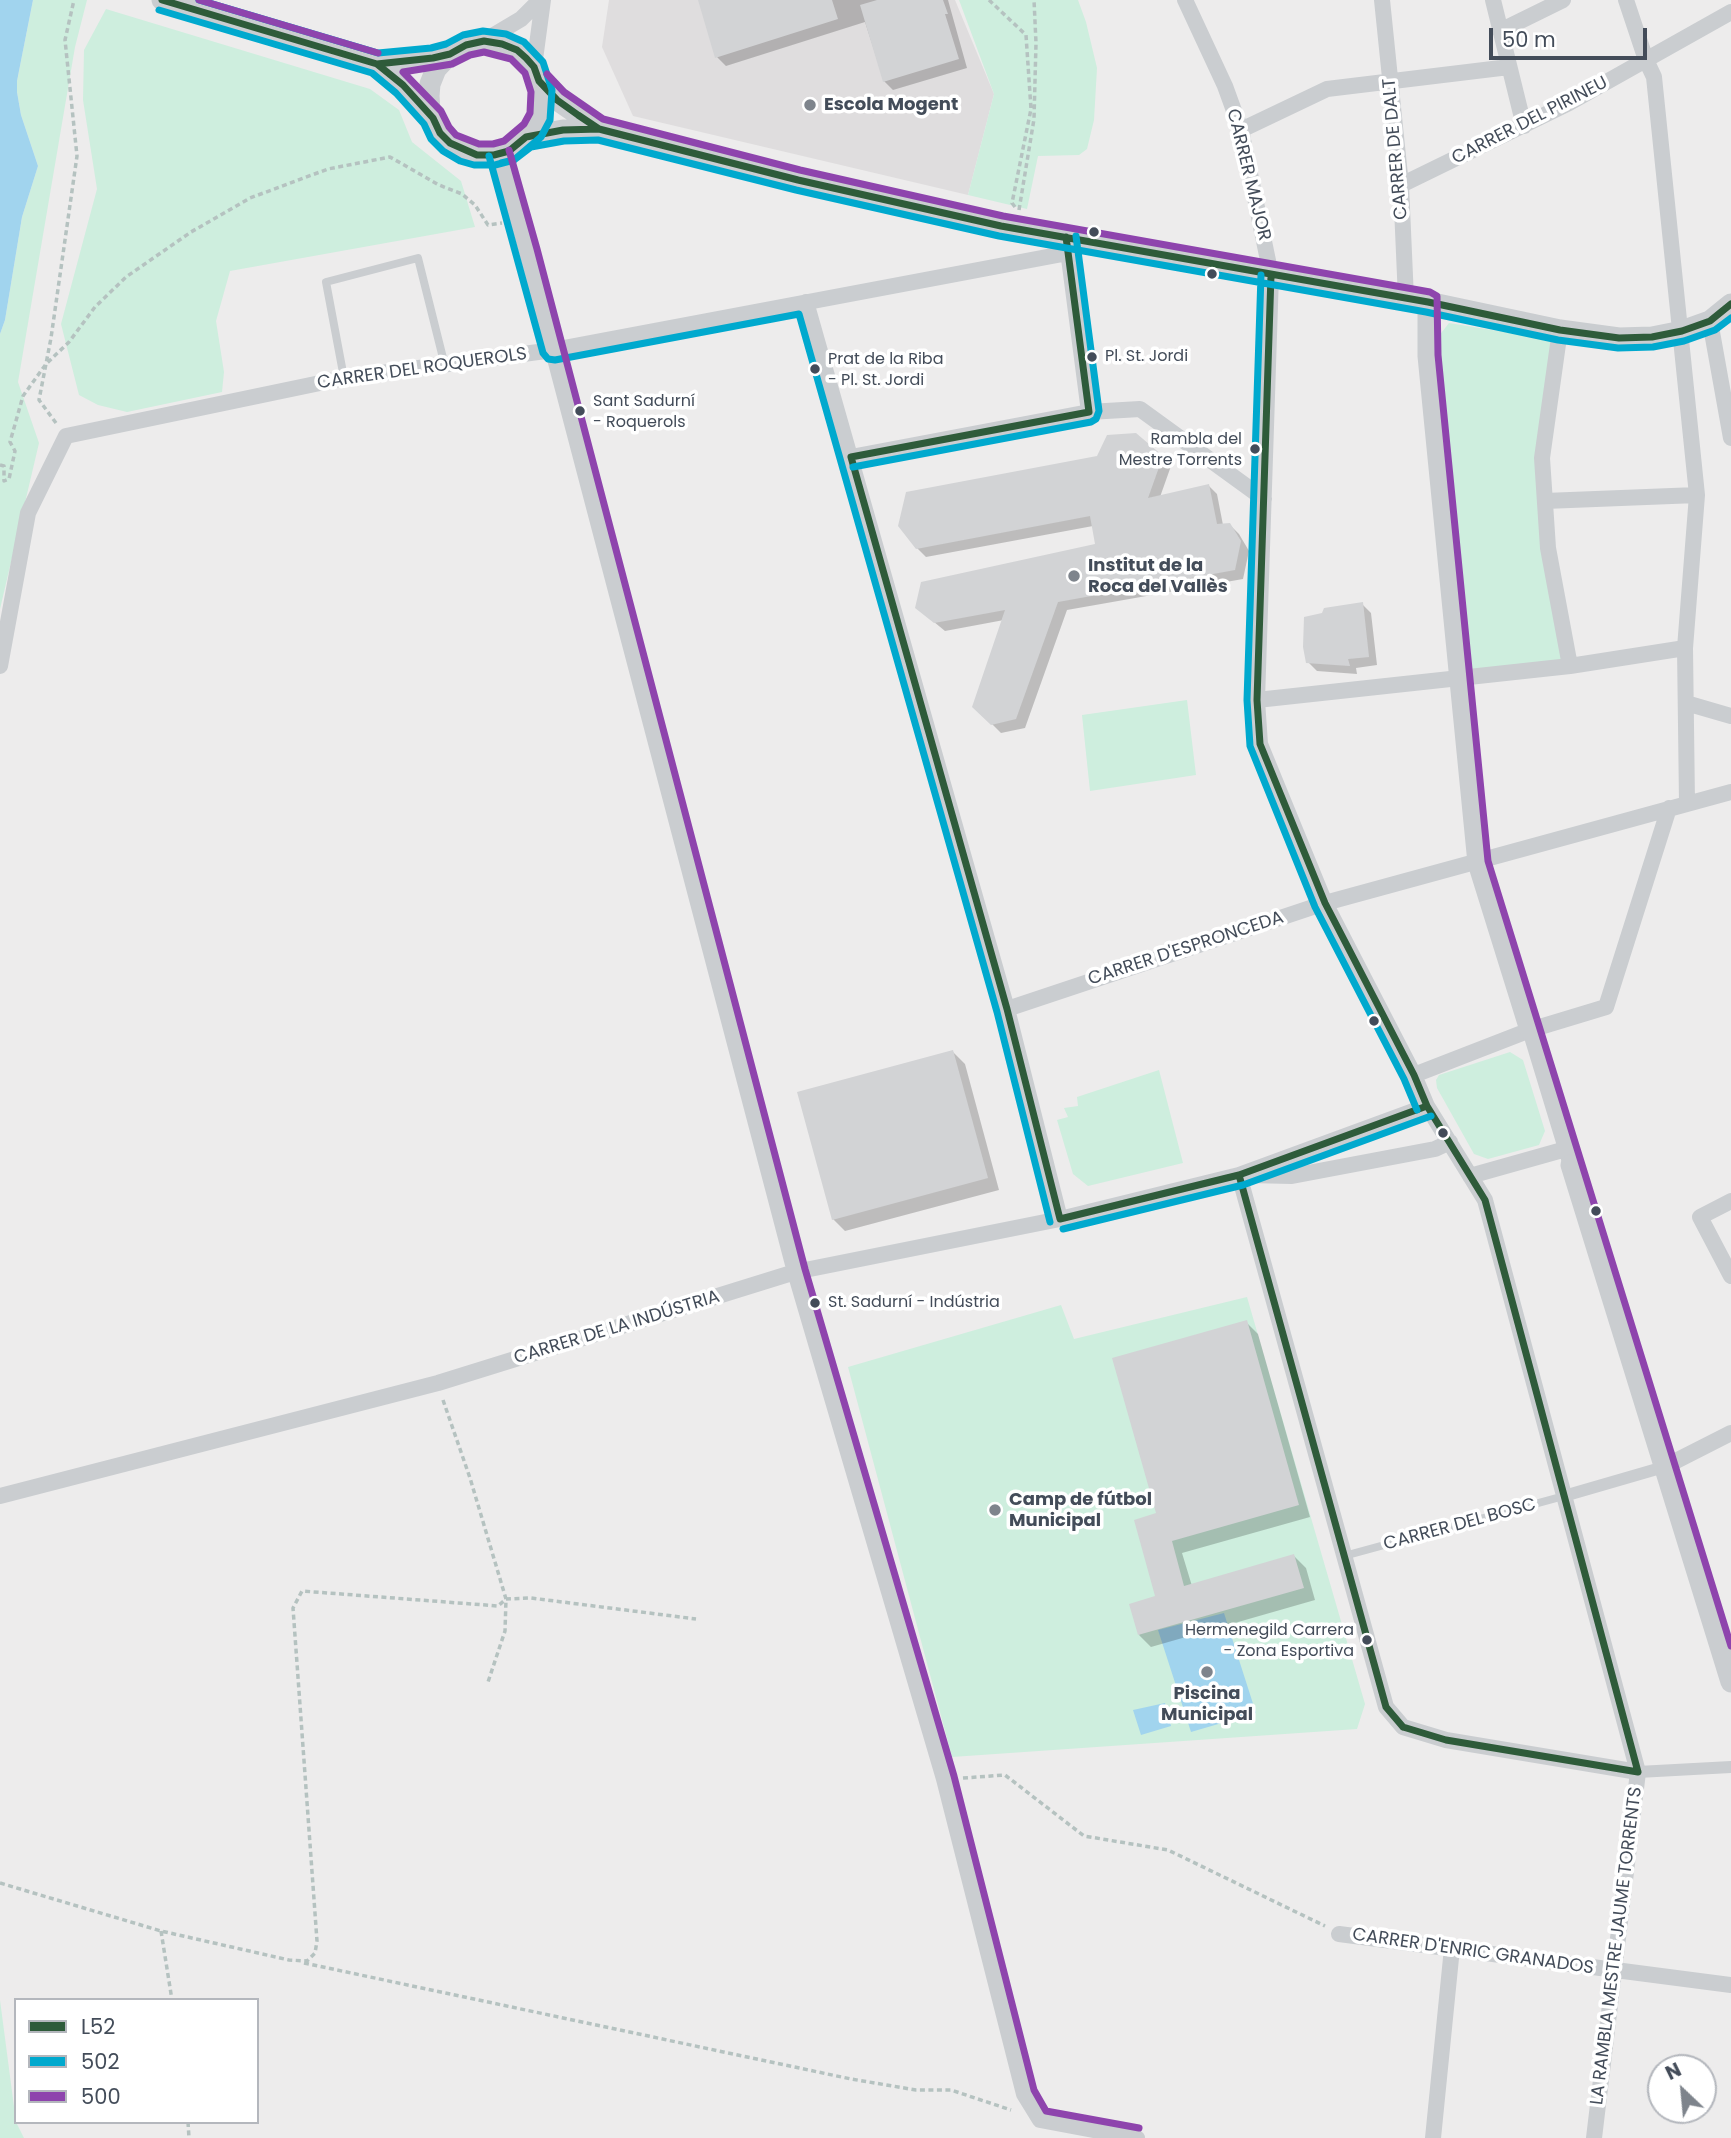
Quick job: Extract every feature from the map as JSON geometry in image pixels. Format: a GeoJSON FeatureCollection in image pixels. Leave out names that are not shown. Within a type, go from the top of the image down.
{"type":"FeatureCollection","features":[{"type":"Feature","properties":{"kind":"street"},"geometry":{"type":"LineString","coordinates":[[162,0],[377,64],[403,85],[433,118]]}},
{"type":"Feature","properties":{"kind":"street"},"geometry":{"type":"LineString","coordinates":[[542,0],[536,74],[542,91],[540,116],[533,130],[509,150],[499,153],[477,155],[450,143],[440,133],[430,111],[430,84],[436,69],[450,54],[466,45],[484,41],[521,19],[542,0]]}},
{"type":"Feature","properties":{"kind":"street","name":"CARRER MAJOR"},"geometry":{"type":"LineString","coordinates":[[1185,0],[1225,86],[1241,130],[1272,275]]}},
{"type":"Feature","properties":{"kind":"street","name":"CARRER DE DALT"},"geometry":{"type":"LineString","coordinates":[[1382,0],[1401,185],[1417,300]]}},
{"type":"Feature","properties":{"kind":"street"},"geometry":{"type":"LineString","coordinates":[[1493,0],[1524,126]]}},
{"type":"Feature","properties":{"kind":"street"},"geometry":{"type":"LineString","coordinates":[[1500,31],[1563,0]]}},
{"type":"Feature","properties":{"kind":"street"},"geometry":{"type":"LineString","coordinates":[[1626,0],[1654,77],[1697,495],[1685,648],[1687,803]]}},
{"type":"Feature","properties":{"kind":"street","name":"CARRER DEL PIRINEU"},"geometry":{"type":"LineString","coordinates":[[1401,185],[1524,126],[1731,12]]}},
{"type":"Feature","properties":{"kind":"street"},"geometry":{"type":"LineString","coordinates":[[484,41],[517,50],[557,100],[598,129]]}},
{"type":"Feature","properties":{"kind":"street"},"geometry":{"type":"LineString","coordinates":[[377,64],[450,54]]}},
{"type":"Feature","properties":{"kind":"street"},"geometry":{"type":"LineString","coordinates":[[1241,130],[1327,89],[1509,67]]}},
{"type":"Feature","properties":{"kind":"street"},"geometry":{"type":"LineString","coordinates":[[526,137],[564,130],[598,129],[812,183],[1002,226],[1067,245],[1272,275],[1417,300],[1560,330],[1619,338],[1652,337],[1682,331],[1710,321],[1731,304]]}},
{"type":"Feature","properties":{"kind":"street"},"geometry":{"type":"LineString","coordinates":[[499,153],[795,1272],[944,1779],[1024,2094],[1040,2120],[1138,2138]]}},
{"type":"Feature","properties":{"kind":"street"},"geometry":{"type":"LineString","coordinates":[[1067,245],[1089,412]]}},
{"type":"Feature","properties":{"kind":"street","name":"CARRER DEL ROQUEROLS"},"geometry":{"type":"LineString","coordinates":[[66,436],[344,379],[552,350],[806,302],[1067,245]]}},
{"type":"Feature","properties":{"kind":"street","name":"LA RAMBLA MESTRE JAUME TORRENTS"},"geometry":{"type":"LineString","coordinates":[[1272,275],[1257,700],[1260,744],[1325,903],[1414,1075],[1427,1106],[1485,1200],[1638,1772],[1594,2138]]}},
{"type":"Feature","properties":{"kind":"street"},"geometry":{"type":"LineString","coordinates":[[1417,300],[1428,356],[1478,863],[1731,1682]]}},
{"type":"Feature","properties":{"kind":"street"},"geometry":{"type":"LineString","coordinates":[[806,302],[1007,1009],[1060,1219]]}},
{"type":"Feature","properties":{"kind":"street"},"geometry":{"type":"LineString","coordinates":[[1710,321],[1731,438]]}},
{"type":"Feature","properties":{"kind":"street"},"geometry":{"type":"LineString","coordinates":[[1560,330],[1542,458],[1548,548],[1570,666]]}},
{"type":"Feature","properties":{"kind":"street"},"geometry":{"type":"LineString","coordinates":[[850,457],[1089,412],[1140,409],[1264,499]]}},
{"type":"Feature","properties":{"kind":"street"},"geometry":{"type":"LineString","coordinates":[[0,666],[28,513],[66,436]]}},
{"type":"Feature","properties":{"kind":"street"},"geometry":{"type":"LineString","coordinates":[[1545,501],[1697,495]]}},
{"type":"Feature","properties":{"kind":"street"},"geometry":{"type":"LineString","coordinates":[[1257,700],[1570,666],[1685,648]]}},
{"type":"Feature","properties":{"kind":"street"},"geometry":{"type":"LineString","coordinates":[[1686,703],[1731,716]]}},
{"type":"Feature","properties":{"kind":"street","name":"CARRER D'ESPRONCEDA"},"geometry":{"type":"LineString","coordinates":[[1007,1009],[1325,903],[1731,792]]}},
{"type":"Feature","properties":{"kind":"street"},"geometry":{"type":"LineString","coordinates":[[1414,1075],[1530,1030],[1606,1007],[1669,808]]}},
{"type":"Feature","properties":{"kind":"street","name":"CARRER DE LA INDÚSTRIA"},"geometry":{"type":"LineString","coordinates":[[0,1496],[438,1383],[795,1272],[1060,1219],[1238,1175],[1427,1106]]}},
{"type":"Feature","properties":{"kind":"street","name":"CARRER DE LA INDÚSTRIA"},"geometry":{"type":"LineString","coordinates":[[1238,1175],[1292,1176],[1435,1149],[1450,1142]]}},
{"type":"Feature","properties":{"kind":"street"},"geometry":{"type":"LineString","coordinates":[[1470,1176],[1569,1157]]}},
{"type":"Feature","properties":{"kind":"street"},"geometry":{"type":"LineString","coordinates":[[1238,1175],[1386,1707],[1403,1727],[1446,1740],[1638,1772],[1731,1767]]}},
{"type":"Feature","properties":{"kind":"street"},"geometry":{"type":"LineString","coordinates":[[1731,1201],[1700,1217],[1731,1276]]}},
{"type":"Feature","properties":{"kind":"street","name":"CARRER DEL BOSC"},"geometry":{"type":"LineString","coordinates":[[1564,1496],[1664,1467],[1731,1433]]}},
{"type":"Feature","properties":{"kind":"street","name":"CARRER D'ENRIC GRANADOS"},"geometry":{"type":"LineString","coordinates":[[1339,1934],[1731,1985]]}},
{"type":"Feature","properties":{"kind":"street"},"geometry":{"type":"LineString","coordinates":[[1433,2138],[1452,1948]]}},
{"type":"Feature","properties":{"kind":"lane"},"geometry":{"type":"LineString","coordinates":[[344,379],[326,282],[418,258],[445,366]]}},
{"type":"Feature","properties":{"kind":"lane","name":"CARRER DEL BOSC"},"geometry":{"type":"LineString","coordinates":[[1344,1556],[1564,1496]]}},
{"type":"Feature","properties":{"kind":"path"},"geometry":{"type":"LineString","coordinates":[[66,436],[38,400],[46,364],[77,156],[65,40],[74,0]]}},
{"type":"Feature","properties":{"kind":"path"},"geometry":{"type":"LineString","coordinates":[[991,0],[1036,43]]}},
{"type":"Feature","properties":{"kind":"path"},"geometry":{"type":"LineString","coordinates":[[991,0],[1026,35],[1031,109],[1012,203]]}},
{"type":"Feature","properties":{"kind":"path"},"geometry":{"type":"LineString","coordinates":[[1028,215],[1019,213],[1034,119],[1034,0]]}},
{"type":"Feature","properties":{"kind":"path"},"geometry":{"type":"LineString","coordinates":[[0,465],[4,466],[4,481],[9,479],[15,451],[10,442],[23,396],[46,364],[69,342],[95,307],[126,277],[191,232],[250,198],[328,169],[390,157],[439,185],[462,194],[475,205],[488,225],[518,219]]}},
{"type":"Feature","properties":{"kind":"path"},"geometry":{"type":"LineString","coordinates":[[438,1383],[506,1599],[505,1631],[488,1682]]}},
{"type":"Feature","properties":{"kind":"path"},"geometry":{"type":"LineString","coordinates":[[289,1960],[307,1961],[315,1953],[317,1941],[293,1608],[302,1591],[498,1606],[506,1599],[531,1598],[696,1619]]}},
{"type":"Feature","properties":{"kind":"path"},"geometry":{"type":"LineString","coordinates":[[944,1779],[1005,1775],[1084,1836],[1168,1850],[1339,1934]]}},
{"type":"Feature","properties":{"kind":"path"},"geometry":{"type":"LineString","coordinates":[[0,1883],[161,1931],[852,2079],[916,2090],[951,2090],[1040,2120]]}},
{"type":"Feature","properties":{"kind":"path"},"geometry":{"type":"LineString","coordinates":[[161,1931],[172,1998]]}},
{"type":"Feature","properties":{"kind":"shaded area","name":"Escola Mogent"},"geometry":{"type":"Polygon","coordinates":[[[609,0],[955,0],[994,94],[968,195],[633,116],[602,47],[609,0]]]}},
{"type":"Feature","properties":{"kind":"green space"},"geometry":{"type":"Polygon","coordinates":[[[33,0],[87,0],[75,47],[18,382],[39,443],[0,609],[0,334],[5,320],[22,217],[38,166],[21,115],[17,92],[33,0]]]}},
{"type":"Feature","properties":{"kind":"green space"},"geometry":{"type":"Polygon","coordinates":[[[959,0],[1078,0],[1086,22],[1097,68],[1094,120],[1087,149],[1079,155],[1038,156],[1027,209],[968,195],[994,94],[959,0]]]}},
{"type":"Feature","properties":{"kind":"green space"},"geometry":{"type":"Polygon","coordinates":[[[106,9],[370,89],[399,110],[412,142],[461,181],[475,227],[230,271],[216,321],[224,372],[222,392],[127,412],[98,405],[79,395],[61,324],[97,189],[83,100],[84,50],[106,9]]]}},
{"type":"Feature","properties":{"kind":"green space"},"geometry":{"type":"Polygon","coordinates":[[[1449,323],[1559,341],[1542,458],[1562,663],[1463,672],[1434,342],[1449,323]]]}},
{"type":"Feature","properties":{"kind":"green space"},"geometry":{"type":"Polygon","coordinates":[[[1187,700],[1196,775],[1090,791],[1082,715],[1187,700]]]}},
{"type":"Feature","properties":{"kind":"green space"},"geometry":{"type":"Polygon","coordinates":[[[1510,1052],[1523,1060],[1545,1131],[1539,1145],[1488,1159],[1474,1154],[1437,1088],[1436,1080],[1439,1075],[1510,1052]]]}},
{"type":"Feature","properties":{"kind":"green space"},"geometry":{"type":"Polygon","coordinates":[[[1159,1070],[1183,1163],[1088,1186],[1073,1174],[1057,1120],[1068,1117],[1064,1108],[1078,1106],[1077,1097],[1159,1070]]]}},
{"type":"Feature","properties":{"kind":"green space"},"geometry":{"type":"Polygon","coordinates":[[[1247,1297],[1365,1704],[1357,1729],[952,1757],[848,1367],[1061,1305],[1074,1339],[1247,1297]]]}},
{"type":"Feature","properties":{"kind":"green space"},"geometry":{"type":"Polygon","coordinates":[[[0,2000],[14,2124],[17,2124],[24,2138],[0,2138],[0,2000]]]}},
{"type":"Feature","properties":{"kind":"water"},"geometry":{"type":"Polygon","coordinates":[[[0,0],[33,0],[17,92],[21,115],[38,166],[22,217],[5,320],[0,334],[0,0]]]}},
{"type":"Feature","properties":{"kind":"water","name":"Piscina Municipal"},"geometry":{"type":"Polygon","coordinates":[[[1224,1613],[1256,1713],[1191,1732],[1158,1630],[1224,1613]]]}},
{"type":"Feature","properties":{"kind":"water"},"geometry":{"type":"Polygon","coordinates":[[[1165,1703],[1171,1726],[1141,1735],[1133,1710],[1165,1703]]]}},
{"type":"Feature","properties":{"kind":"building"},"geometry":{"type":"Polygon","coordinates":[[[698,0],[832,0],[838,19],[715,58],[698,0]]]}},
{"type":"Feature","properties":{"kind":"building"},"geometry":{"type":"Polygon","coordinates":[[[877,0],[943,0],[959,59],[883,82],[860,5],[877,0]]]}},
{"type":"Feature","properties":{"kind":"building","name":"Institut de la Roca del Vallès"},"geometry":{"type":"Polygon","coordinates":[[[1136,433],[1163,456],[1148,498],[1209,484],[1217,524],[1230,523],[1241,541],[1235,570],[1058,602],[1016,719],[991,725],[972,707],[1005,610],[934,623],[915,608],[921,582],[1095,544],[1090,516],[916,549],[898,526],[906,492],[1097,456],[1107,435],[1136,433]]]}},
{"type":"Feature","properties":{"kind":"building"},"geometry":{"type":"Polygon","coordinates":[[[1363,602],[1369,657],[1348,659],[1350,666],[1306,663],[1303,647],[1304,617],[1322,613],[1324,608],[1363,602]]]}},
{"type":"Feature","properties":{"kind":"building"},"geometry":{"type":"Polygon","coordinates":[[[953,1050],[988,1178],[832,1220],[797,1092],[953,1050]]]}},
{"type":"Feature","properties":{"kind":"building"},"geometry":{"type":"Polygon","coordinates":[[[1247,1320],[1299,1505],[1172,1541],[1184,1586],[1294,1554],[1304,1588],[1138,1635],[1129,1604],[1155,1596],[1134,1520],[1156,1513],[1112,1358],[1247,1320]]]}},
{"type":"Feature","properties":{"kind":"transit line","name":"L52"},"geometry":{"type":"LineString","coordinates":[[162,0],[377,64],[403,85],[433,118],[440,133],[450,143],[477,155],[494,155],[509,151],[526,137],[563,130],[599,129],[798,180],[1001,226],[1428,302],[1560,330],[1619,338],[1652,337],[1682,331],[1710,321],[1731,304]]}},
{"type":"Feature","properties":{"kind":"transit line","name":"502"},"geometry":{"type":"LineString","coordinates":[[159,10],[372,73],[396,93],[424,124],[431,139],[443,151],[460,161],[474,165],[495,165],[514,160],[541,137],[550,120],[552,90],[543,62],[524,42],[506,34],[483,31],[463,35],[431,48],[378,53],[199,0]]}},
{"type":"Feature","properties":{"kind":"transit line","name":"500"},"geometry":{"type":"LineString","coordinates":[[199,0],[378,53]]}},
{"type":"Feature","properties":{"kind":"transit line","name":"L52"},"geometry":{"type":"LineString","coordinates":[[337,52],[377,64],[433,58],[484,41],[502,44],[517,50],[526,58],[534,67],[539,81],[557,100],[578,115],[599,129],[634,138]]}},
{"type":"Feature","properties":{"kind":"transit line","name":"500"},"geometry":{"type":"LineString","coordinates":[[484,52],[511,59],[525,73],[531,92],[530,113],[524,124],[504,141],[493,144],[479,144],[456,135],[441,111],[403,72],[452,64],[470,55],[484,52]]}},
{"type":"Feature","properties":{"kind":"transit line","name":"500"},"geometry":{"type":"LineString","coordinates":[[547,74],[564,92],[603,119],[800,170],[1003,216],[1430,292],[1437,296],[1438,355],[1488,861],[1731,1646]]}},
{"type":"Feature","properties":{"kind":"transit line","name":"502"},"geometry":{"type":"LineString","coordinates":[[501,163],[514,160],[531,147],[564,141],[598,140],[796,190],[999,236],[1426,312],[1558,340],[1618,348],[1653,347],[1684,341],[1715,330],[1731,318]]}},
{"type":"Feature","properties":{"kind":"transit line","name":"500"},"geometry":{"type":"LineString","coordinates":[[509,150],[805,1269],[954,1776],[1034,2090],[1046,2111],[1139,2128]]}},
{"type":"Feature","properties":{"kind":"transit line","name":"502"},"geometry":{"type":"LineString","coordinates":[[489,156],[543,353],[548,359],[555,360],[799,314],[997,1012],[1050,1222]]}},
{"type":"Feature","properties":{"kind":"transit line","name":"502"},"geometry":{"type":"LineString","coordinates":[[853,467],[1096,419],[1099,411],[1076,236]]}},
{"type":"Feature","properties":{"kind":"transit line","name":"L52"},"geometry":{"type":"LineString","coordinates":[[1066,237],[1089,412]]}},
{"type":"Feature","properties":{"kind":"transit line","name":"502"},"geometry":{"type":"LineString","coordinates":[[1261,275],[1247,700],[1250,746],[1315,907],[1404,1079],[1417,1110]]}},
{"type":"Feature","properties":{"kind":"transit line","name":"L52"},"geometry":{"type":"LineString","coordinates":[[1271,275],[1257,700],[1260,744],[1325,903],[1414,1075],[1427,1106],[1485,1200],[1638,1772]]}},
{"type":"Feature","properties":{"kind":"transit line","name":"L52"},"geometry":{"type":"LineString","coordinates":[[851,457],[1089,412]]}},
{"type":"Feature","properties":{"kind":"transit line","name":"L52"},"geometry":{"type":"LineString","coordinates":[[851,457],[1007,1009],[1060,1219]]}},
{"type":"Feature","properties":{"kind":"transit line","name":"L52"},"geometry":{"type":"LineString","coordinates":[[1060,1219],[1239,1175],[1427,1106]]}},
{"type":"Feature","properties":{"kind":"transit line","name":"502"},"geometry":{"type":"LineString","coordinates":[[1063,1229],[1243,1185],[1431,1116]]}},
{"type":"Feature","properties":{"kind":"transit line","name":"L52"},"geometry":{"type":"LineString","coordinates":[[1239,1175],[1386,1707],[1403,1727]]}},
{"type":"Feature","properties":{"kind":"transit line","name":"L52"},"geometry":{"type":"LineString","coordinates":[[1403,1727],[1446,1740],[1638,1772]]}},
{"type":"Feature","properties":{"kind":"place","name":"Escola Mogent"},"geometry":{"type":"Point","coordinates":[810,105]}},
{"type":"Feature","properties":{"kind":"place","name":"Pl. St. Jordi"},"geometry":{"type":"Point","coordinates":[1092,357]}},
{"type":"Feature","properties":{"kind":"place","name":"Prat de la Riba - Pl. St. Jordi"},"geometry":{"type":"Point","coordinates":[815,369]}},
{"type":"Feature","properties":{"kind":"place","name":"Sant Sadurní - Roquerols"},"geometry":{"type":"Point","coordinates":[580,411]}},
{"type":"Feature","properties":{"kind":"place","name":"Rambla del Mestre Torrents"},"geometry":{"type":"Point","coordinates":[1255,449]}},
{"type":"Feature","properties":{"kind":"place","name":"Institut de la Roca del Vallès"},"geometry":{"type":"Point","coordinates":[1074,576]}},
{"type":"Feature","properties":{"kind":"place","name":"St. Sadurní - Indústria"},"geometry":{"type":"Point","coordinates":[815,1303]}},
{"type":"Feature","properties":{"kind":"place","name":"Camp de fútbol Municipal"},"geometry":{"type":"Point","coordinates":[995,1510]}},
{"type":"Feature","properties":{"kind":"place","name":"Hermenegild Carrera - Zona Esportiva"},"geometry":{"type":"Point","coordinates":[1367,1640]}},
{"type":"Feature","properties":{"kind":"place","name":"Piscina Municipal"},"geometry":{"type":"Point","coordinates":[1207,1672]}}]}
